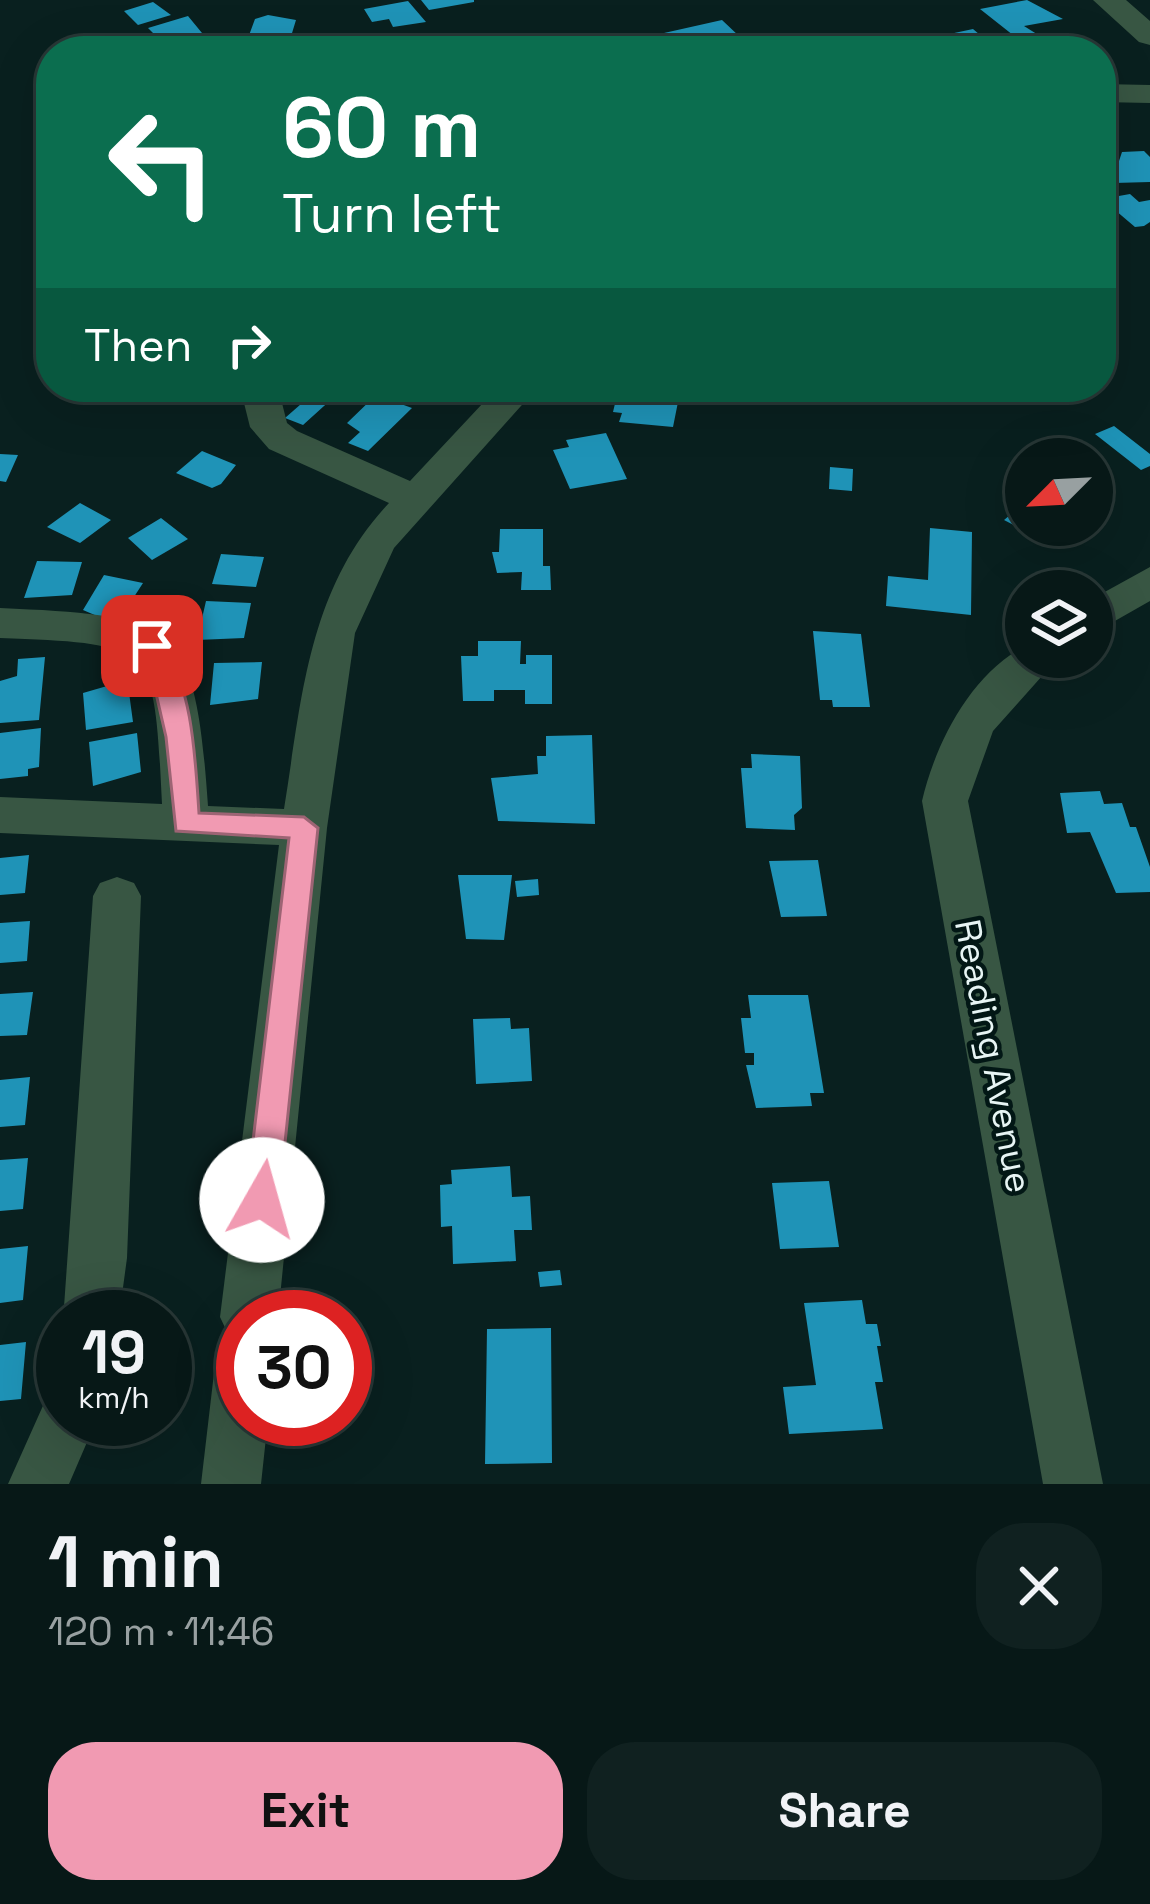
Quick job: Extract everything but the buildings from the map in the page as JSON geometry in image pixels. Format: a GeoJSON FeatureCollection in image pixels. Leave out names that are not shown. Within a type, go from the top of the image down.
{"type":"FeatureCollection","features":[{"type":"Feature","properties":{"kind":"street"},"geometry":{"type":"LineString","coordinates":[[1108,0],[1150,36]]}},
{"type":"Feature","properties":{"kind":"street"},"geometry":{"type":"LineString","coordinates":[[1116,94],[1150,94]]}},
{"type":"Feature","properties":{"kind":"street"},"geometry":{"type":"LineString","coordinates":[[263,402],[269,427],[283,440],[413,498]]}},
{"type":"Feature","properties":{"kind":"street"},"geometry":{"type":"LineString","coordinates":[[252,1290],[304,828],[334,633],[376,542],[505,402]]}},
{"type":"Feature","properties":{"kind":"street"},"geometry":{"type":"LineString","coordinates":[[1113,605],[1150,581]]}},
{"type":"Feature","properties":{"kind":"street"},"geometry":{"type":"LineString","coordinates":[[0,623],[129,634],[152,646],[162,662],[180,737],[186,824]]}},
{"type":"Feature","properties":{"kind":"street","name":"Reading Avenue"},"geometry":{"type":"LineString","coordinates":[[1010,678],[977,717],[945,801],[1072,1484]]}},
{"type":"Feature","properties":{"kind":"street"},"geometry":{"type":"LineString","coordinates":[[0,815],[304,828]]}},
{"type":"Feature","properties":{"kind":"street"},"geometry":{"type":"LineString","coordinates":[[93,1290],[117,896]]}},
{"type":"Feature","properties":{"kind":"street"},"geometry":{"type":"LineString","coordinates":[[38,1484],[55,1446]]}},
{"type":"Feature","properties":{"kind":"street"},"geometry":{"type":"LineString","coordinates":[[231,1484],[235,1446]]}},
{"type":"Feature","properties":{"kind":"route"},"geometry":{"type":"LineString","coordinates":[[152,646],[162,662],[180,737],[186,824],[304,828],[262,1200]]}}]}
